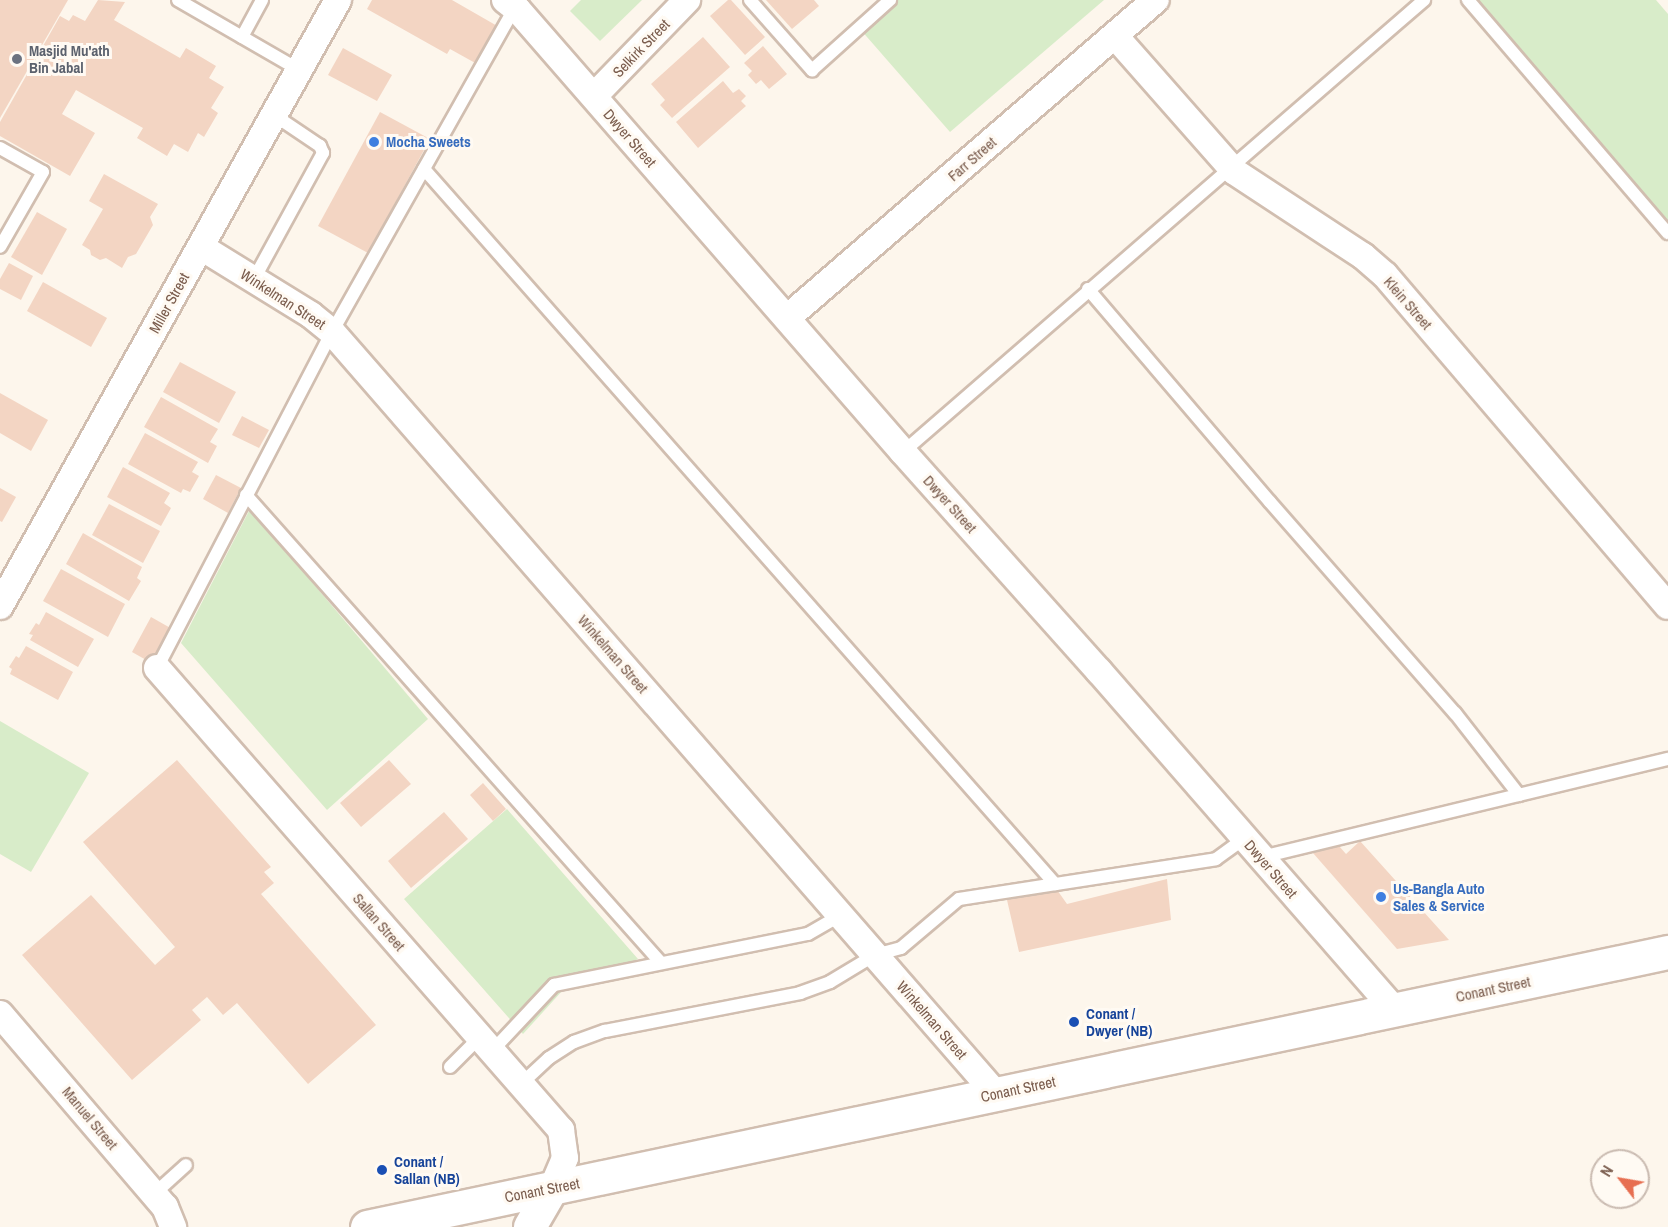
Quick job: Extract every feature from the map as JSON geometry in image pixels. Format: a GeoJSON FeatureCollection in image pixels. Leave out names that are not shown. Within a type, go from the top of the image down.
{"type":"FeatureCollection","features":[{"type":"Feature","properties":{"kind":"main road","name":"Conant Street"},"geometry":{"type":"LineString","coordinates":[[367,1227],[1668,952]]}},
{"type":"Feature","properties":{"kind":"street","name":"Miller Street"},"geometry":{"type":"LineString","coordinates":[[0,606],[338,0]]}},
{"type":"Feature","properties":{"kind":"street","name":"Selkirk Street"},"geometry":{"type":"LineString","coordinates":[[594,96],[687,0]]}},
{"type":"Feature","properties":{"kind":"street","name":"Farr Street"},"geometry":{"type":"LineString","coordinates":[[787,318],[1156,0]]}},
{"type":"Feature","properties":{"kind":"street","name":"Dwyer Street"},"geometry":{"type":"LineString","coordinates":[[513,2],[903,452],[1395,1010]]}},
{"type":"Feature","properties":{"kind":"street","name":"Klein Street"},"geometry":{"type":"LineString","coordinates":[[1115,36],[1229,166],[1363,256],[1385,275],[1668,606]]}},
{"type":"Feature","properties":{"kind":"street","name":"Winkelman Street"},"geometry":{"type":"LineString","coordinates":[[201,247],[311,315],[332,332],[996,1094]]}},
{"type":"Feature","properties":{"kind":"street","name":"Sallan Street"},"geometry":{"type":"LineString","coordinates":[[157,668],[561,1130],[565,1158],[552,1189]]}},
{"type":"Feature","properties":{"kind":"street","name":"Manuel Street"},"geometry":{"type":"LineString","coordinates":[[0,1014],[165,1207],[173,1227]]}},
{"type":"Feature","properties":{"kind":"street"},"geometry":{"type":"LineString","coordinates":[[530,1227],[552,1189]]}},
{"type":"Feature","properties":{"kind":"lane"},"geometry":{"type":"LineString","coordinates":[[177,0],[299,70]]}},
{"type":"Feature","properties":{"kind":"lane"},"geometry":{"type":"LineString","coordinates":[[242,37],[262,0]]}},
{"type":"Feature","properties":{"kind":"lane"},"geometry":{"type":"LineString","coordinates":[[750,0],[812,70],[890,0]]}},
{"type":"Feature","properties":{"kind":"lane"},"geometry":{"type":"LineString","coordinates":[[903,452],[1229,166],[1424,0]]}},
{"type":"Feature","properties":{"kind":"lane"},"geometry":{"type":"LineString","coordinates":[[1468,0],[1668,233]]}},
{"type":"Feature","properties":{"kind":"lane"},"geometry":{"type":"LineString","coordinates":[[157,668],[332,332],[424,169],[513,2]]}},
{"type":"Feature","properties":{"kind":"lane"},"geometry":{"type":"LineString","coordinates":[[254,279],[323,153],[320,146],[274,115]]}},
{"type":"Feature","properties":{"kind":"lane"},"geometry":{"type":"LineString","coordinates":[[0,148],[43,172],[0,247]]}},
{"type":"Feature","properties":{"kind":"lane"},"geometry":{"type":"LineString","coordinates":[[424,169],[1055,884]]}},
{"type":"Feature","properties":{"kind":"lane"},"geometry":{"type":"LineString","coordinates":[[1088,289],[1455,713],[1519,795]]}},
{"type":"Feature","properties":{"kind":"lane"},"geometry":{"type":"LineString","coordinates":[[246,495],[661,963]]}},
{"type":"Feature","properties":{"kind":"lane"},"geometry":{"type":"LineString","coordinates":[[1262,857],[1668,759]]}},
{"type":"Feature","properties":{"kind":"lane"},"geometry":{"type":"LineString","coordinates":[[521,1084],[549,1059],[574,1042],[605,1031],[800,993],[830,982],[875,955],[901,948],[959,899],[1216,859],[1245,838]]}},
{"type":"Feature","properties":{"kind":"lane"},"geometry":{"type":"LineString","coordinates":[[450,1067],[486,1044],[554,985],[808,934],[841,915]]}},
{"type":"Feature","properties":{"kind":"lane"},"geometry":{"type":"LineString","coordinates":[[154,1194],[186,1165]]}},
{"type":"Feature","properties":{"kind":"green space"},"geometry":{"type":"Polygon","coordinates":[[[581,0],[642,0],[600,41],[570,11],[581,0]]]}},
{"type":"Feature","properties":{"kind":"green space"},"geometry":{"type":"Polygon","coordinates":[[[894,0],[1104,0],[950,132],[860,29],[894,0]]]}},
{"type":"Feature","properties":{"kind":"green space"},"geometry":{"type":"Polygon","coordinates":[[[1477,0],[1656,0],[1668,14],[1668,225],[1477,0]]]}},
{"type":"Feature","properties":{"kind":"green space"},"geometry":{"type":"Polygon","coordinates":[[[250,509],[428,719],[327,810],[181,643],[250,509]]]}},
{"type":"Feature","properties":{"kind":"green space"},"geometry":{"type":"Polygon","coordinates":[[[0,721],[89,773],[31,872],[0,854],[0,721]]]}},
{"type":"Feature","properties":{"kind":"green space"},"geometry":{"type":"Polygon","coordinates":[[[507,809],[638,959],[563,990],[523,1034],[404,899],[507,809]]]}},
{"type":"Feature","properties":{"kind":"building","name":"Masjid Mu'ath Bin Jabal"},"geometry":{"type":"Polygon","coordinates":[[[0,0],[68,0],[0,118],[0,0]]]}},
{"type":"Feature","properties":{"kind":"building"},"geometry":{"type":"Polygon","coordinates":[[[98,0],[125,2],[114,20],[180,58],[186,48],[216,66],[209,78],[224,87],[211,108],[218,113],[204,137],[198,133],[188,152],[174,144],[167,156],[137,138],[143,128],[76,90],[62,114],[95,133],[70,176],[0,136],[0,122],[60,16],[69,21],[73,15],[85,21],[98,0]]]}},
{"type":"Feature","properties":{"kind":"building"},"geometry":{"type":"Polygon","coordinates":[[[372,0],[452,0],[499,27],[477,64],[450,49],[447,54],[367,9],[372,0]]]}},
{"type":"Feature","properties":{"kind":"building"},"geometry":{"type":"Polygon","coordinates":[[[728,0],[731,0],[765,37],[745,55],[710,16],[728,0]]]}},
{"type":"Feature","properties":{"kind":"building"},"geometry":{"type":"Polygon","coordinates":[[[766,0],[814,0],[819,6],[792,29],[766,0]]]}},
{"type":"Feature","properties":{"kind":"building"},"geometry":{"type":"Polygon","coordinates":[[[703,37],[730,67],[672,118],[660,105],[665,100],[651,84],[703,37]]]}},
{"type":"Feature","properties":{"kind":"building"},"geometry":{"type":"Polygon","coordinates":[[[763,46],[787,74],[769,89],[761,80],[756,84],[748,75],[752,71],[744,63],[763,46]]]}},
{"type":"Feature","properties":{"kind":"building"},"geometry":{"type":"Polygon","coordinates":[[[343,48],[392,75],[377,101],[328,75],[343,48]]]}},
{"type":"Feature","properties":{"kind":"building"},"geometry":{"type":"Polygon","coordinates":[[[723,81],[733,93],[739,89],[746,96],[741,101],[746,106],[698,148],[676,122],[723,81]]]}},
{"type":"Feature","properties":{"kind":"building"},"geometry":{"type":"Polygon","coordinates":[[[380,112],[430,139],[368,253],[318,226],[380,112]]]}},
{"type":"Feature","properties":{"kind":"building"},"geometry":{"type":"Polygon","coordinates":[[[104,174],[158,204],[150,217],[153,225],[136,254],[128,257],[122,268],[106,258],[100,260],[91,255],[90,250],[82,245],[103,209],[89,201],[104,174]]]}},
{"type":"Feature","properties":{"kind":"building"},"geometry":{"type":"Polygon","coordinates":[[[37,212],[67,229],[42,275],[11,257],[37,212]]]}},
{"type":"Feature","properties":{"kind":"building"},"geometry":{"type":"Polygon","coordinates":[[[9,263],[33,276],[21,300],[0,289],[0,279],[9,263]]]}},
{"type":"Feature","properties":{"kind":"building"},"geometry":{"type":"Polygon","coordinates":[[[43,282],[107,318],[91,347],[27,311],[43,282]]]}},
{"type":"Feature","properties":{"kind":"building"},"geometry":{"type":"Polygon","coordinates":[[[180,362],[236,392],[219,423],[163,392],[180,362]]]}},
{"type":"Feature","properties":{"kind":"building"},"geometry":{"type":"Polygon","coordinates":[[[0,393],[48,420],[31,451],[0,433],[0,393]]]}},
{"type":"Feature","properties":{"kind":"building"},"geometry":{"type":"Polygon","coordinates":[[[161,397],[218,429],[210,442],[217,446],[208,463],[144,427],[161,397]]]}},
{"type":"Feature","properties":{"kind":"building"},"geometry":{"type":"Polygon","coordinates":[[[242,416],[269,430],[259,448],[232,435],[242,416]]]}},
{"type":"Feature","properties":{"kind":"building"},"geometry":{"type":"Polygon","coordinates":[[[145,433],[198,462],[192,472],[199,476],[190,492],[183,489],[181,493],[128,464],[145,433]]]}},
{"type":"Feature","properties":{"kind":"building"},"geometry":{"type":"Polygon","coordinates":[[[123,467],[170,493],[164,503],[171,508],[161,526],[107,497],[123,467]]]}},
{"type":"Feature","properties":{"kind":"building"},"geometry":{"type":"Polygon","coordinates":[[[216,475],[241,488],[228,513],[203,499],[216,475]]]}},
{"type":"Feature","properties":{"kind":"building"},"geometry":{"type":"Polygon","coordinates":[[[0,488],[16,497],[2,522],[0,521],[0,488]]]}},
{"type":"Feature","properties":{"kind":"building"},"geometry":{"type":"Polygon","coordinates":[[[109,504],[160,531],[143,563],[92,535],[109,504]]]}},
{"type":"Feature","properties":{"kind":"building"},"geometry":{"type":"Polygon","coordinates":[[[83,533],[142,567],[137,578],[141,581],[129,601],[66,564],[83,533]]]}},
{"type":"Feature","properties":{"kind":"building"},"geometry":{"type":"Polygon","coordinates":[[[61,569],[125,604],[108,637],[43,601],[61,569]]]}},
{"type":"Feature","properties":{"kind":"building"},"geometry":{"type":"Polygon","coordinates":[[[46,612],[94,639],[78,667],[30,640],[33,635],[29,634],[36,623],[39,625],[46,612]]]}},
{"type":"Feature","properties":{"kind":"building"},"geometry":{"type":"Polygon","coordinates":[[[151,617],[174,630],[155,665],[132,652],[151,617]]]}},
{"type":"Feature","properties":{"kind":"building"},"geometry":{"type":"Polygon","coordinates":[[[26,646],[73,672],[58,700],[10,674],[12,669],[9,667],[16,656],[19,658],[26,646]]]}},
{"type":"Feature","properties":{"kind":"building"},"geometry":{"type":"Polygon","coordinates":[[[177,760],[271,867],[264,872],[274,883],[261,894],[376,1025],[308,1084],[237,1003],[223,1015],[207,997],[192,1010],[201,1020],[132,1080],[22,955],[91,895],[155,965],[175,947],[83,842],[177,760]]]}},
{"type":"Feature","properties":{"kind":"building"},"geometry":{"type":"Polygon","coordinates":[[[389,760],[411,784],[361,827],[340,803],[389,760]]]}},
{"type":"Feature","properties":{"kind":"building"},"geometry":{"type":"Polygon","coordinates":[[[483,783],[506,809],[493,821],[470,795],[483,783]]]}},
{"type":"Feature","properties":{"kind":"building"},"geometry":{"type":"Polygon","coordinates":[[[444,812],[468,839],[411,888],[388,861],[444,812]]]}},
{"type":"Feature","properties":{"kind":"building"},"geometry":{"type":"Polygon","coordinates":[[[1360,841],[1449,940],[1397,949],[1313,853],[1339,846],[1346,854],[1360,841]]]}},
{"type":"Feature","properties":{"kind":"building"},"geometry":{"type":"Polygon","coordinates":[[[1167,879],[1171,920],[1019,952],[1007,900],[1055,887],[1067,904],[1167,879]]]}},
{"type":"Feature","properties":{"kind":"place","name":"Masjid Mu'ath Bin Jabal"},"geometry":{"type":"Point","coordinates":[17,59]}},
{"type":"Feature","properties":{"kind":"place","name":"Mocha Sweets"},"geometry":{"type":"Point","coordinates":[374,142]}},
{"type":"Feature","properties":{"kind":"place","name":"Us-Bangla Auto Sales & Service"},"geometry":{"type":"Point","coordinates":[1381,897]}},
{"type":"Feature","properties":{"kind":"place","name":"Conant / Dwyer (NB)"},"geometry":{"type":"Point","coordinates":[1074,1022]}},
{"type":"Feature","properties":{"kind":"place","name":"Conant / Sallan (NB)"},"geometry":{"type":"Point","coordinates":[382,1170]}}]}
